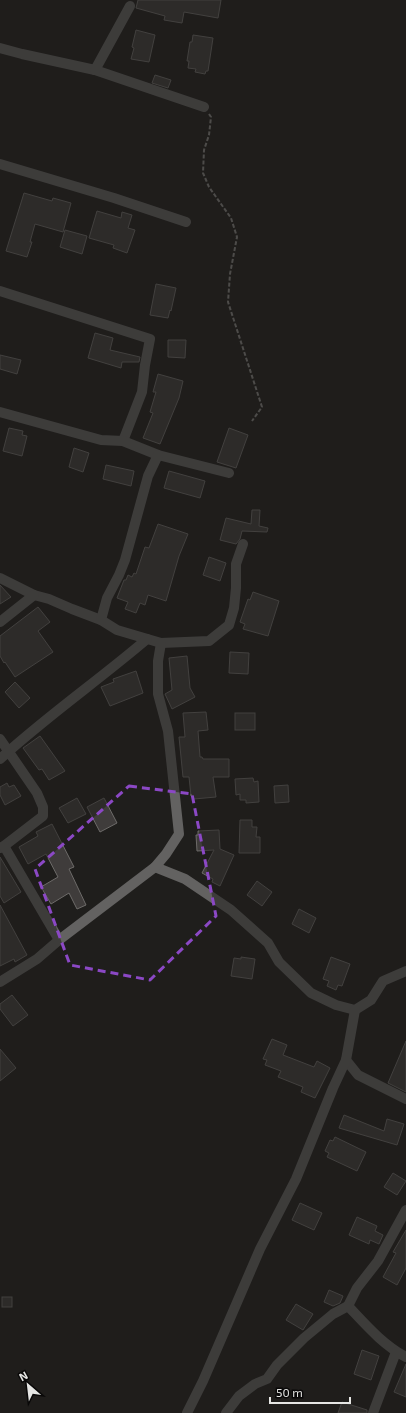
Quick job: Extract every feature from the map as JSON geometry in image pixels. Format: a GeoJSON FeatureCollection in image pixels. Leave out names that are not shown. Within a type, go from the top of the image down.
{"type":"FeatureCollection","features":[{"type":"Feature","properties":{"kind":"street"},"geometry":{"type":"LineString","coordinates":[[94,70],[130,6]]}},
{"type":"Feature","properties":{"kind":"street"},"geometry":{"type":"LineString","coordinates":[[0,48],[94,70],[204,107]]}},
{"type":"Feature","properties":{"kind":"street"},"geometry":{"type":"LineString","coordinates":[[0,164],[114,198],[186,222]]}},
{"type":"Feature","properties":{"kind":"street"},"geometry":{"type":"LineString","coordinates":[[0,291],[150,339],[142,392],[123,441]]}},
{"type":"Feature","properties":{"kind":"street"},"geometry":{"type":"LineString","coordinates":[[0,412],[101,440],[123,441],[158,455],[229,473]]}},
{"type":"Feature","properties":{"kind":"street"},"geometry":{"type":"LineString","coordinates":[[101,620],[107,598],[126,560],[148,476],[158,455]]}},
{"type":"Feature","properties":{"kind":"street"},"geometry":{"type":"LineString","coordinates":[[0,578],[34,595],[49,599],[101,620],[117,630],[161,643],[209,641],[229,625],[234,608],[236,564],[243,544]]}},
{"type":"Feature","properties":{"kind":"street"},"geometry":{"type":"LineString","coordinates":[[0,622],[34,595]]}},
{"type":"Feature","properties":{"kind":"street"},"geometry":{"type":"LineString","coordinates":[[0,759],[33,729],[119,664],[147,639]]}},
{"type":"Feature","properties":{"kind":"street"},"geometry":{"type":"LineString","coordinates":[[0,982],[30,964],[155,867],[166,854],[179,834],[168,731],[158,694],[158,661],[161,643]]}},
{"type":"Feature","properties":{"kind":"street"},"geometry":{"type":"LineString","coordinates":[[0,739],[37,793],[43,807],[43,816],[2,847],[60,940]]}},
{"type":"Feature","properties":{"kind":"street"},"geometry":{"type":"LineString","coordinates":[[155,867],[185,880],[232,910],[268,943],[279,962],[311,993],[336,1005],[355,1010],[371,1000],[383,981],[406,971]]}},
{"type":"Feature","properties":{"kind":"street"},"geometry":{"type":"LineString","coordinates":[[187,1413],[203,1381],[260,1249],[296,1179],[346,1060],[355,1010]]}},
{"type":"Feature","properties":{"kind":"street"},"geometry":{"type":"LineString","coordinates":[[346,1060],[358,1075],[406,1099]]}},
{"type":"Feature","properties":{"kind":"street"},"geometry":{"type":"LineString","coordinates":[[226,1413],[239,1396],[255,1384],[267,1379],[278,1365],[304,1338],[333,1314],[348,1306],[357,1288],[378,1262],[406,1210]]}},
{"type":"Feature","properties":{"kind":"street"},"geometry":{"type":"LineString","coordinates":[[348,1306],[379,1338],[396,1352],[406,1357]]}},
{"type":"Feature","properties":{"kind":"street"},"geometry":{"type":"LineString","coordinates":[[373,1413],[396,1352]]}},
{"type":"Feature","properties":{"kind":"path"},"geometry":{"type":"LineString","coordinates":[[204,107],[211,117],[209,135],[204,150],[203,173],[209,187],[231,218],[237,236],[230,274],[228,302],[262,407],[252,421]]}},
{"type":"Feature","properties":{"kind":"highlighted area"},"geometry":{"type":"Polygon","coordinates":[[[129,786],[192,794],[216,916],[150,980],[70,965],[35,869],[129,786]]]}},
{"type":"Feature","properties":{"kind":"building"},"geometry":{"type":"Polygon","coordinates":[[[138,0],[221,0],[218,18],[184,12],[182,23],[164,20],[165,16],[136,8],[138,0]]]}},
{"type":"Feature","properties":{"kind":"building"},"geometry":{"type":"Polygon","coordinates":[[[136,30],[155,35],[149,62],[131,59],[136,30]]]}},
{"type":"Feature","properties":{"kind":"building"},"geometry":{"type":"Polygon","coordinates":[[[193,35],[213,38],[208,71],[206,71],[205,74],[195,72],[196,69],[188,68],[189,61],[187,61],[190,42],[192,42],[193,35]]]}},
{"type":"Feature","properties":{"kind":"building"},"geometry":{"type":"Polygon","coordinates":[[[155,75],[171,80],[168,88],[152,83],[155,75]]]}},
{"type":"Feature","properties":{"kind":"building"},"geometry":{"type":"Polygon","coordinates":[[[24,193],[52,201],[53,198],[71,203],[63,232],[35,224],[30,242],[32,242],[27,257],[6,251],[24,193]]]}},
{"type":"Feature","properties":{"kind":"building"},"geometry":{"type":"Polygon","coordinates":[[[97,211],[121,218],[122,212],[132,215],[128,228],[135,230],[127,253],[113,248],[114,245],[89,238],[97,211]]]}},
{"type":"Feature","properties":{"kind":"building"},"geometry":{"type":"Polygon","coordinates":[[[65,230],[87,236],[82,254],[60,247],[65,230]]]}},
{"type":"Feature","properties":{"kind":"building"},"geometry":{"type":"Polygon","coordinates":[[[156,284],[176,288],[168,318],[150,315],[156,284]]]}},
{"type":"Feature","properties":{"kind":"building"},"geometry":{"type":"Polygon","coordinates":[[[95,333],[113,338],[110,350],[140,357],[139,362],[122,362],[121,368],[88,358],[95,333]]]}},
{"type":"Feature","properties":{"kind":"building"},"geometry":{"type":"Polygon","coordinates":[[[168,340],[186,340],[185,358],[168,357],[168,340]]]}},
{"type":"Feature","properties":{"kind":"building"},"geometry":{"type":"Polygon","coordinates":[[[0,355],[21,360],[17,374],[0,369],[0,355]]]}},
{"type":"Feature","properties":{"kind":"building"},"geometry":{"type":"Polygon","coordinates":[[[158,374],[183,381],[179,398],[160,444],[143,438],[153,413],[150,412],[156,392],[153,392],[158,374]]]}},
{"type":"Feature","properties":{"kind":"building"},"geometry":{"type":"Polygon","coordinates":[[[9,428],[23,431],[22,435],[27,436],[22,456],[3,451],[9,428]]]}},
{"type":"Feature","properties":{"kind":"building"},"geometry":{"type":"Polygon","coordinates":[[[229,428],[248,435],[236,468],[217,462],[229,428]]]}},
{"type":"Feature","properties":{"kind":"building"},"geometry":{"type":"Polygon","coordinates":[[[74,448],[89,453],[83,472],[69,467],[74,448]]]}},
{"type":"Feature","properties":{"kind":"building"},"geometry":{"type":"Polygon","coordinates":[[[106,465],[134,471],[131,486],[103,479],[106,465]]]}},
{"type":"Feature","properties":{"kind":"building"},"geometry":{"type":"Polygon","coordinates":[[[169,471],[205,481],[200,498],[164,488],[169,471]]]}},
{"type":"Feature","properties":{"kind":"building"},"geometry":{"type":"Polygon","coordinates":[[[252,510],[260,510],[259,526],[268,528],[267,532],[242,531],[240,539],[236,544],[220,540],[226,518],[251,524],[252,510]]]}},
{"type":"Feature","properties":{"kind":"building"},"geometry":{"type":"Polygon","coordinates":[[[158,524],[188,534],[179,556],[166,601],[148,595],[145,605],[140,603],[136,613],[125,609],[128,602],[117,598],[124,580],[126,580],[128,575],[132,577],[134,573],[136,574],[145,547],[149,548],[158,524]]]}},
{"type":"Feature","properties":{"kind":"building"},"geometry":{"type":"Polygon","coordinates":[[[209,557],[226,563],[220,581],[203,575],[209,557]]]}},
{"type":"Feature","properties":{"kind":"building"},"geometry":{"type":"Polygon","coordinates":[[[0,585],[11,597],[0,604],[0,585]]]}},
{"type":"Feature","properties":{"kind":"building"},"geometry":{"type":"Polygon","coordinates":[[[253,592],[279,601],[268,636],[243,629],[245,624],[240,622],[248,599],[250,600],[253,592]]]}},
{"type":"Feature","properties":{"kind":"building"},"geometry":{"type":"Polygon","coordinates":[[[38,607],[50,622],[38,631],[53,652],[15,677],[0,656],[0,636],[38,607]]]}},
{"type":"Feature","properties":{"kind":"building"},"geometry":{"type":"Polygon","coordinates":[[[230,652],[249,653],[248,674],[229,673],[230,652]]]}},
{"type":"Feature","properties":{"kind":"building"},"geometry":{"type":"Polygon","coordinates":[[[187,656],[190,688],[195,697],[172,709],[165,694],[172,690],[169,658],[187,656]]]}},
{"type":"Feature","properties":{"kind":"building"},"geometry":{"type":"Polygon","coordinates":[[[136,671],[143,693],[110,706],[101,687],[114,682],[113,679],[136,671]]]}},
{"type":"Feature","properties":{"kind":"building"},"geometry":{"type":"Polygon","coordinates":[[[15,682],[30,698],[19,708],[5,692],[15,682]]]}},
{"type":"Feature","properties":{"kind":"building"},"geometry":{"type":"Polygon","coordinates":[[[206,712],[208,730],[198,731],[200,757],[203,759],[229,759],[229,777],[213,777],[216,797],[194,799],[193,796],[191,796],[189,777],[183,777],[179,737],[185,737],[183,713],[206,712]]]}},
{"type":"Feature","properties":{"kind":"building"},"geometry":{"type":"Polygon","coordinates":[[[235,713],[255,713],[255,730],[235,730],[235,713]]]}},
{"type":"Feature","properties":{"kind":"building"},"geometry":{"type":"Polygon","coordinates":[[[40,736],[65,771],[49,780],[42,769],[39,770],[23,748],[40,736]]]}},
{"type":"Feature","properties":{"kind":"building"},"geometry":{"type":"Polygon","coordinates":[[[253,778],[254,782],[258,781],[259,802],[246,803],[246,800],[240,800],[240,794],[236,795],[235,779],[253,778]]]}},
{"type":"Feature","properties":{"kind":"building"},"geometry":{"type":"Polygon","coordinates":[[[7,783],[9,787],[14,785],[21,796],[5,805],[0,795],[0,787],[7,783]]]}},
{"type":"Feature","properties":{"kind":"building"},"geometry":{"type":"Polygon","coordinates":[[[288,785],[289,802],[275,803],[274,786],[288,785]]]}},
{"type":"Feature","properties":{"kind":"building"},"geometry":{"type":"Polygon","coordinates":[[[77,798],[86,814],[68,823],[59,808],[77,798]]]}},
{"type":"Feature","properties":{"kind":"building"},"geometry":{"type":"Polygon","coordinates":[[[104,798],[117,823],[100,832],[87,807],[104,798]]]}},
{"type":"Feature","properties":{"kind":"building"},"geometry":{"type":"Polygon","coordinates":[[[240,820],[252,820],[252,827],[257,827],[256,837],[260,837],[260,853],[239,853],[240,820]]]}},
{"type":"Feature","properties":{"kind":"building"},"geometry":{"type":"Polygon","coordinates":[[[52,824],[74,867],[69,869],[86,905],[77,909],[69,893],[51,904],[41,887],[58,877],[46,854],[28,864],[19,847],[38,836],[36,832],[52,824]]]}},
{"type":"Feature","properties":{"kind":"building"},"geometry":{"type":"Polygon","coordinates":[[[219,830],[220,849],[234,855],[220,886],[212,882],[213,879],[202,873],[214,850],[197,851],[196,835],[198,835],[198,831],[219,830]]]}},
{"type":"Feature","properties":{"kind":"building"},"geometry":{"type":"Polygon","coordinates":[[[0,857],[21,892],[4,903],[0,896],[0,857]]]}},
{"type":"Feature","properties":{"kind":"building"},"geometry":{"type":"Polygon","coordinates":[[[257,881],[272,892],[262,906],[247,895],[257,881]]]}},
{"type":"Feature","properties":{"kind":"building"},"geometry":{"type":"Polygon","coordinates":[[[0,905],[27,955],[15,962],[14,959],[0,966],[0,905]]]}},
{"type":"Feature","properties":{"kind":"building"},"geometry":{"type":"Polygon","coordinates":[[[299,909],[316,918],[309,933],[292,924],[299,909]]]}},
{"type":"Feature","properties":{"kind":"building"},"geometry":{"type":"Polygon","coordinates":[[[241,957],[255,959],[252,979],[231,976],[234,958],[241,959],[241,957]]]}},
{"type":"Feature","properties":{"kind":"building"},"geometry":{"type":"Polygon","coordinates":[[[331,957],[350,964],[342,986],[338,985],[336,990],[327,986],[329,981],[323,979],[331,957]]]}},
{"type":"Feature","properties":{"kind":"building"},"geometry":{"type":"Polygon","coordinates":[[[12,995],[28,1015],[13,1026],[0,1009],[0,1004],[12,995]]]}},
{"type":"Feature","properties":{"kind":"building"},"geometry":{"type":"Polygon","coordinates":[[[272,1039],[287,1045],[283,1055],[314,1067],[317,1061],[330,1068],[315,1098],[301,1092],[303,1087],[278,1077],[281,1071],[265,1065],[267,1060],[263,1059],[272,1039]]]}},
{"type":"Feature","properties":{"kind":"building"},"geometry":{"type":"Polygon","coordinates":[[[406,1041],[406,1092],[388,1083],[406,1041]]]}},
{"type":"Feature","properties":{"kind":"building"},"geometry":{"type":"Polygon","coordinates":[[[0,1049],[16,1068],[0,1081],[0,1049]]]}},
{"type":"Feature","properties":{"kind":"building"},"geometry":{"type":"Polygon","coordinates":[[[344,1115],[384,1131],[387,1119],[404,1124],[397,1145],[339,1128],[344,1115]]]}},
{"type":"Feature","properties":{"kind":"building"},"geometry":{"type":"Polygon","coordinates":[[[335,1137],[366,1152],[357,1171],[327,1157],[329,1153],[325,1151],[330,1140],[333,1141],[335,1137]]]}},
{"type":"Feature","properties":{"kind":"building"},"geometry":{"type":"Polygon","coordinates":[[[393,1173],[406,1181],[397,1195],[384,1187],[393,1173]]]}},
{"type":"Feature","properties":{"kind":"building"},"geometry":{"type":"Polygon","coordinates":[[[300,1203],[322,1213],[314,1230],[292,1220],[300,1203]]]}},
{"type":"Feature","properties":{"kind":"building"},"geometry":{"type":"Polygon","coordinates":[[[357,1217],[377,1226],[375,1231],[383,1235],[379,1244],[370,1240],[369,1244],[349,1235],[357,1217]]]}},
{"type":"Feature","properties":{"kind":"building"},"geometry":{"type":"Polygon","coordinates":[[[406,1230],[406,1268],[397,1285],[383,1277],[396,1253],[393,1252],[406,1230]]]}},
{"type":"Feature","properties":{"kind":"building"},"geometry":{"type":"Polygon","coordinates":[[[329,1290],[343,1296],[340,1303],[333,1306],[324,1302],[329,1290]]]}},
{"type":"Feature","properties":{"kind":"building"},"geometry":{"type":"Polygon","coordinates":[[[2,1297],[12,1297],[12,1307],[2,1307],[2,1297]]]}},
{"type":"Feature","properties":{"kind":"building"},"geometry":{"type":"Polygon","coordinates":[[[296,1304],[313,1314],[303,1330],[286,1320],[296,1304]]]}},
{"type":"Feature","properties":{"kind":"building"},"geometry":{"type":"Polygon","coordinates":[[[362,1350],[379,1356],[371,1380],[354,1374],[362,1350]]]}},
{"type":"Feature","properties":{"kind":"building"},"geometry":{"type":"Polygon","coordinates":[[[406,1364],[406,1397],[394,1392],[406,1364]]]}},
{"type":"Feature","properties":{"kind":"building"},"geometry":{"type":"Polygon","coordinates":[[[342,1402],[367,1410],[367,1413],[338,1413],[342,1402]]]}}]}
